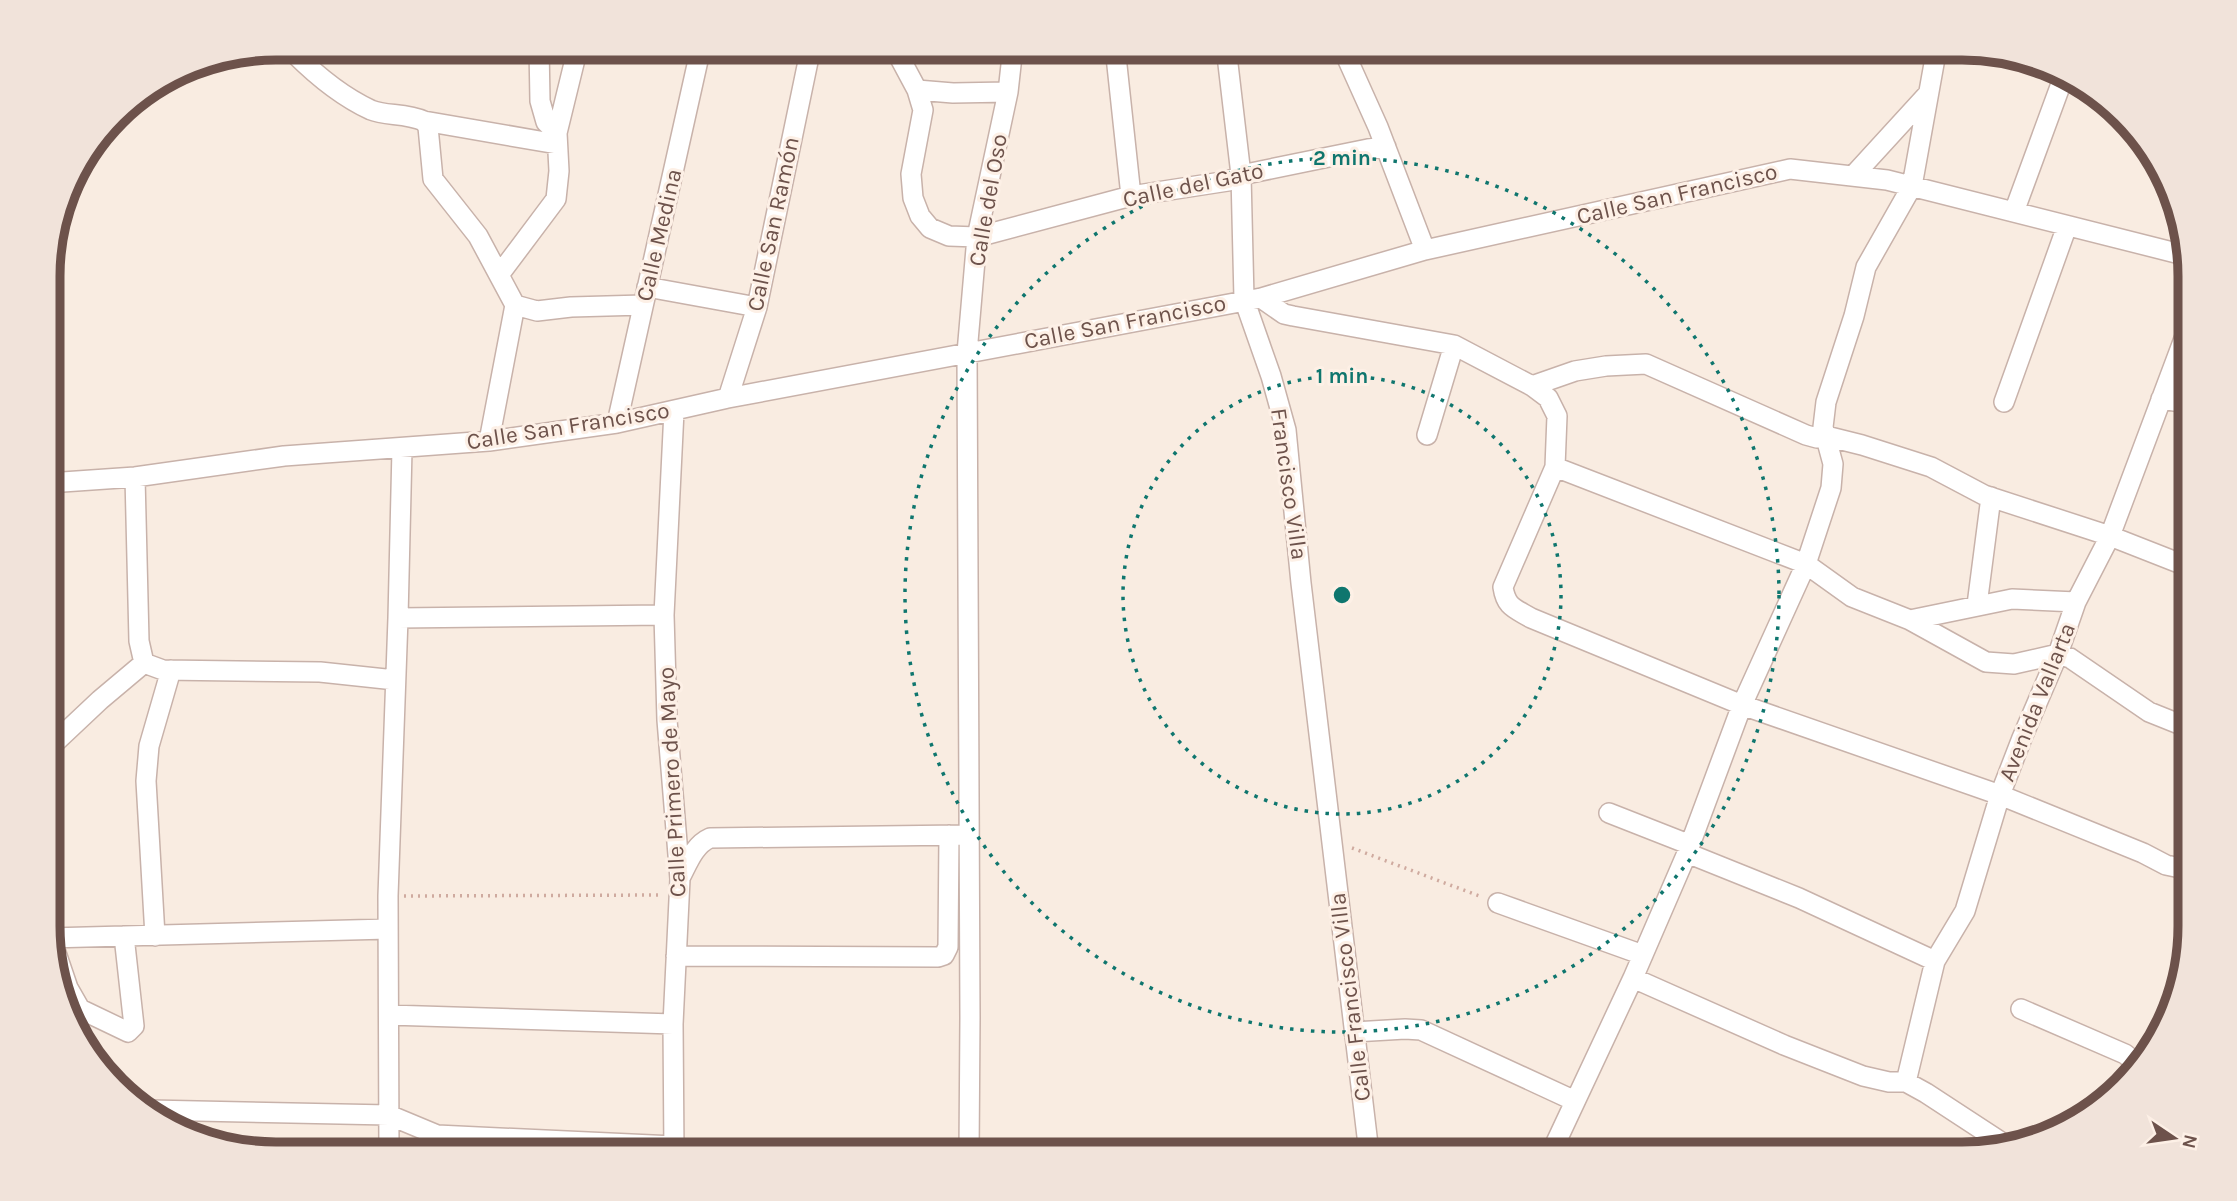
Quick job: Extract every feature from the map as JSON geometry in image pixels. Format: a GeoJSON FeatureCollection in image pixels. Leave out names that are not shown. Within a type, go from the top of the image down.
{"type":"FeatureCollection","features":[{"type":"Feature","properties":{"kind":"street"},"geometry":{"type":"LineString","coordinates":[[301,60],[321,79],[372,110],[403,114],[424,121],[557,139]]}},
{"type":"Feature","properties":{"kind":"street"},"geometry":{"type":"LineString","coordinates":[[539,60],[540,101],[546,122],[557,139]]}},
{"type":"Feature","properties":{"kind":"street"},"geometry":{"type":"LineString","coordinates":[[499,275],[556,199],[559,171],[557,139],[575,60]]}},
{"type":"Feature","properties":{"kind":"street","name":"Calle Medina"},"geometry":{"type":"LineString","coordinates":[[617,423],[698,60]]}},
{"type":"Feature","properties":{"kind":"street","name":"Calle San Ramón"},"geometry":{"type":"LineString","coordinates":[[728,398],[757,307],[808,60]]}},
{"type":"Feature","properties":{"kind":"street"},"geometry":{"type":"LineString","coordinates":[[901,60],[917,90],[923,110],[911,174],[912,198],[930,228],[949,236],[977,237]]}},
{"type":"Feature","properties":{"kind":"street","name":"Calle del Oso"},"geometry":{"type":"LineString","coordinates":[[968,1142],[967,353],[977,237],[1009,93],[1012,60]]}},
{"type":"Feature","properties":{"kind":"street"},"geometry":{"type":"LineString","coordinates":[[1116,60],[1131,196]]}},
{"type":"Feature","properties":{"kind":"street","name":"Francisco Villa"},"geometry":{"type":"LineString","coordinates":[[1228,60],[1252,298],[1286,430],[1301,583],[1333,841]]}},
{"type":"Feature","properties":{"kind":"street"},"geometry":{"type":"LineString","coordinates":[[1348,60],[1386,148],[1425,250]]}},
{"type":"Feature","properties":{"kind":"street"},"geometry":{"type":"LineString","coordinates":[[1556,1141],[1643,955],[1715,779],[1742,705],[1806,565],[1831,488],[1833,464],[1823,427],[1825,402],[1854,316],[1866,267],[1912,186],[1935,60]]}},
{"type":"Feature","properties":{"kind":"street"},"geometry":{"type":"LineString","coordinates":[[2014,212],[2061,84]]}},
{"type":"Feature","properties":{"kind":"street"},"geometry":{"type":"LineString","coordinates":[[917,90],[1009,93]]}},
{"type":"Feature","properties":{"kind":"street"},"geometry":{"type":"LineString","coordinates":[[1853,176],[1929,93]]}},
{"type":"Feature","properties":{"kind":"street"},"geometry":{"type":"LineString","coordinates":[[424,121],[428,127],[433,179],[478,236],[515,305],[489,441]]}},
{"type":"Feature","properties":{"kind":"street","name":"Calle del Gato"},"geometry":{"type":"LineString","coordinates":[[977,237],[1131,196],[1228,181],[1241,175],[1368,149],[1386,148]]}},
{"type":"Feature","properties":{"kind":"street","name":"Calle San Francisco"},"geometry":{"type":"LineString","coordinates":[[60,482],[135,477],[284,456],[489,441],[617,423],[728,398],[1252,298],[1425,250],[1790,169],[1887,180],[2176,253]]}},
{"type":"Feature","properties":{"kind":"street"},"geometry":{"type":"LineString","coordinates":[[2004,402],[2067,226]]}},
{"type":"Feature","properties":{"kind":"street"},"geometry":{"type":"LineString","coordinates":[[515,305],[537,311],[645,297],[757,307]]}},
{"type":"Feature","properties":{"kind":"street"},"geometry":{"type":"LineString","coordinates":[[1252,298],[1284,314],[1454,345],[1532,386],[1548,398],[1557,416],[1555,467],[1503,587],[1505,599],[1510,606],[1531,618],[1742,705],[2000,795],[2143,853],[2178,875]]}},
{"type":"Feature","properties":{"kind":"street"},"geometry":{"type":"LineString","coordinates":[[1427,435],[1454,345]]}},
{"type":"Feature","properties":{"kind":"street","name":"Avenida Vallarta"},"geometry":{"type":"LineString","coordinates":[[1906,1082],[1935,961],[1965,911],[2000,795],[2059,654],[2076,602],[2110,536],[2178,354]]}},
{"type":"Feature","properties":{"kind":"street"},"geometry":{"type":"LineString","coordinates":[[1532,386],[1575,371],[1646,364],[1806,435],[1817,438],[1826,436],[1931,467],[1991,497],[2110,536],[2178,563]]}},
{"type":"Feature","properties":{"kind":"street"},"geometry":{"type":"LineString","coordinates":[[2161,399],[2178,402]]}},
{"type":"Feature","properties":{"kind":"street","name":"Calle Primero de Mayo"},"geometry":{"type":"LineString","coordinates":[[674,411],[664,615],[667,720],[680,887],[673,1024],[674,1142]]}},
{"type":"Feature","properties":{"kind":"street"},"geometry":{"type":"LineString","coordinates":[[389,1142],[388,896],[402,449]]}},
{"type":"Feature","properties":{"kind":"street"},"geometry":{"type":"LineString","coordinates":[[1555,467],[1806,565],[1852,597],[1910,620],[1986,662],[2014,664],[2059,654],[2077,661],[2148,712],[2178,724]]}},
{"type":"Feature","properties":{"kind":"street"},"geometry":{"type":"LineString","coordinates":[[135,477],[139,641],[144,663]]}},
{"type":"Feature","properties":{"kind":"street"},"geometry":{"type":"LineString","coordinates":[[1977,605],[1991,497]]}},
{"type":"Feature","properties":{"kind":"street"},"geometry":{"type":"LineString","coordinates":[[1910,620],[2012,599],[2076,602]]}},
{"type":"Feature","properties":{"kind":"street"},"geometry":{"type":"LineString","coordinates":[[398,618],[664,615]]}},
{"type":"Feature","properties":{"kind":"street"},"geometry":{"type":"LineString","coordinates":[[144,663],[163,670],[320,672],[395,680]]}},
{"type":"Feature","properties":{"kind":"street"},"geometry":{"type":"LineString","coordinates":[[60,738],[144,663]]}},
{"type":"Feature","properties":{"kind":"street"},"geometry":{"type":"LineString","coordinates":[[155,936],[146,781],[149,746],[171,670]]}},
{"type":"Feature","properties":{"kind":"street"},"geometry":{"type":"LineString","coordinates":[[1609,813],[1935,961]]}},
{"type":"Feature","properties":{"kind":"street"},"geometry":{"type":"LineString","coordinates":[[676,956],[943,955],[948,947],[949,835]]}},
{"type":"Feature","properties":{"kind":"street"},"geometry":{"type":"LineString","coordinates":[[680,887],[701,843],[710,838],[969,835]]}},
{"type":"Feature","properties":{"kind":"street","name":"Calle Francisco Villa"},"geometry":{"type":"LineString","coordinates":[[1333,841],[1368,1141]]}},
{"type":"Feature","properties":{"kind":"street"},"geometry":{"type":"LineString","coordinates":[[2166,865],[2178,868]]}},
{"type":"Feature","properties":{"kind":"street"},"geometry":{"type":"LineString","coordinates":[[1497,903],[1643,955]]}},
{"type":"Feature","properties":{"kind":"street"},"geometry":{"type":"LineString","coordinates":[[60,938],[388,929]]}},
{"type":"Feature","properties":{"kind":"street"},"geometry":{"type":"LineString","coordinates":[[71,994],[80,1009],[128,1032],[134,1026],[124,936]]}},
{"type":"Feature","properties":{"kind":"street"},"geometry":{"type":"LineString","coordinates":[[1633,978],[1784,1045],[1863,1076],[1889,1082],[1906,1082],[1995,1138]]}},
{"type":"Feature","properties":{"kind":"street"},"geometry":{"type":"LineString","coordinates":[[2021,1009],[2131,1059]]}},
{"type":"Feature","properties":{"kind":"street"},"geometry":{"type":"LineString","coordinates":[[388,1015],[673,1024]]}},
{"type":"Feature","properties":{"kind":"street"},"geometry":{"type":"LineString","coordinates":[[1354,1032],[1420,1030],[1575,1101]]}},
{"type":"Feature","properties":{"kind":"street"},"geometry":{"type":"LineString","coordinates":[[164,1110],[389,1115],[437,1135],[545,1142]]}},
{"type":"Feature","properties":{"kind":"path"},"geometry":{"type":"LineString","coordinates":[[1333,841],[1497,903]]}},
{"type":"Feature","properties":{"kind":"path"},"geometry":{"type":"LineString","coordinates":[[388,896],[680,887]]}}]}
